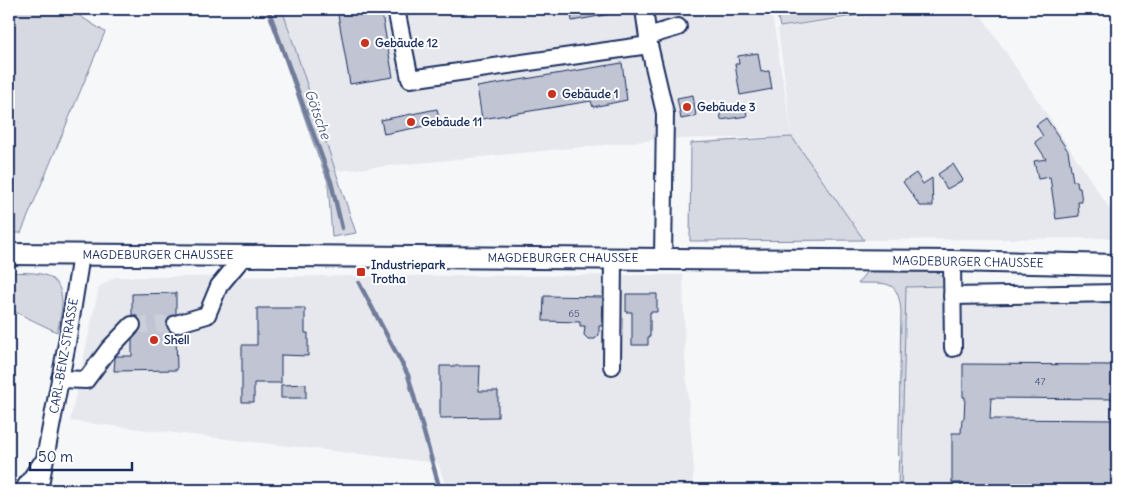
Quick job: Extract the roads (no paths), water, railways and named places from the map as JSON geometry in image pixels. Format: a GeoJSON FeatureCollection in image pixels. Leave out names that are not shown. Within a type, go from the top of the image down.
{"type":"FeatureCollection","features":[{"type":"Feature","properties":{"kind":"main road","name":"MAGDEBURGER CHAUSSEE"},"geometry":{"type":"LineString","coordinates":[[9,254],[663,258],[1117,265]]}},
{"type":"Feature","properties":{"kind":"street"},"geometry":{"type":"LineString","coordinates":[[396,9],[410,79],[649,41],[678,28]]}},
{"type":"Feature","properties":{"kind":"street"},"geometry":{"type":"LineString","coordinates":[[644,9],[664,113],[663,258]]}},
{"type":"Feature","properties":{"kind":"street","name":"CARL-BENZ-STRASSE"},"geometry":{"type":"LineString","coordinates":[[39,490],[81,255]]}},
{"type":"Feature","properties":{"kind":"street"},"geometry":{"type":"LineString","coordinates":[[176,324],[207,315],[219,286],[244,256]]}},
{"type":"Feature","properties":{"kind":"street"},"geometry":{"type":"LineString","coordinates":[[612,366],[613,258]]}},
{"type":"Feature","properties":{"kind":"street"},"geometry":{"type":"LineString","coordinates":[[952,261],[953,348]]}},
{"type":"Feature","properties":{"kind":"street"},"geometry":{"type":"LineString","coordinates":[[952,296],[1117,293]]}},
{"type":"Feature","properties":{"kind":"street"},"geometry":{"type":"LineString","coordinates":[[60,379],[86,380],[109,349],[132,325]]}},
{"type":"Feature","properties":{"kind":"street","name":"CARL-BENZ-STRASSE"},"geometry":{"type":"LineString","coordinates":[[23,490],[46,458]]}},
{"type":"Feature","properties":{"kind":"waterway","name":"Götsche"},"geometry":{"type":"LineString","coordinates":[[268,9],[331,182],[342,228]]}},
{"type":"Feature","properties":{"kind":"waterway","name":"Götsche"},"geometry":{"type":"LineString","coordinates":[[359,283],[408,375],[440,490]]}},
{"type":"Feature","properties":{"kind":"tunnel"},"geometry":{"type":"LineString","coordinates":[[132,325],[176,324]]}},
{"type":"Feature","properties":{"kind":"place","name":"Gebäude 12"},"geometry":{"type":"Point","coordinates":[365,43]}},
{"type":"Feature","properties":{"kind":"place","name":"Gebäude 1"},"geometry":{"type":"Point","coordinates":[552,94]}},
{"type":"Feature","properties":{"kind":"place","name":"Gebäude 3"},"geometry":{"type":"Point","coordinates":[687,107]}},
{"type":"Feature","properties":{"kind":"place","name":"Gebäude 11"},"geometry":{"type":"Point","coordinates":[411,122]}},
{"type":"Feature","properties":{"kind":"place","name":"Industriepark Trotha"},"geometry":{"type":"Point","coordinates":[361,272]}},
{"type":"Feature","properties":{"kind":"place","name":"Shell"},"geometry":{"type":"Point","coordinates":[154,340]}}]}
